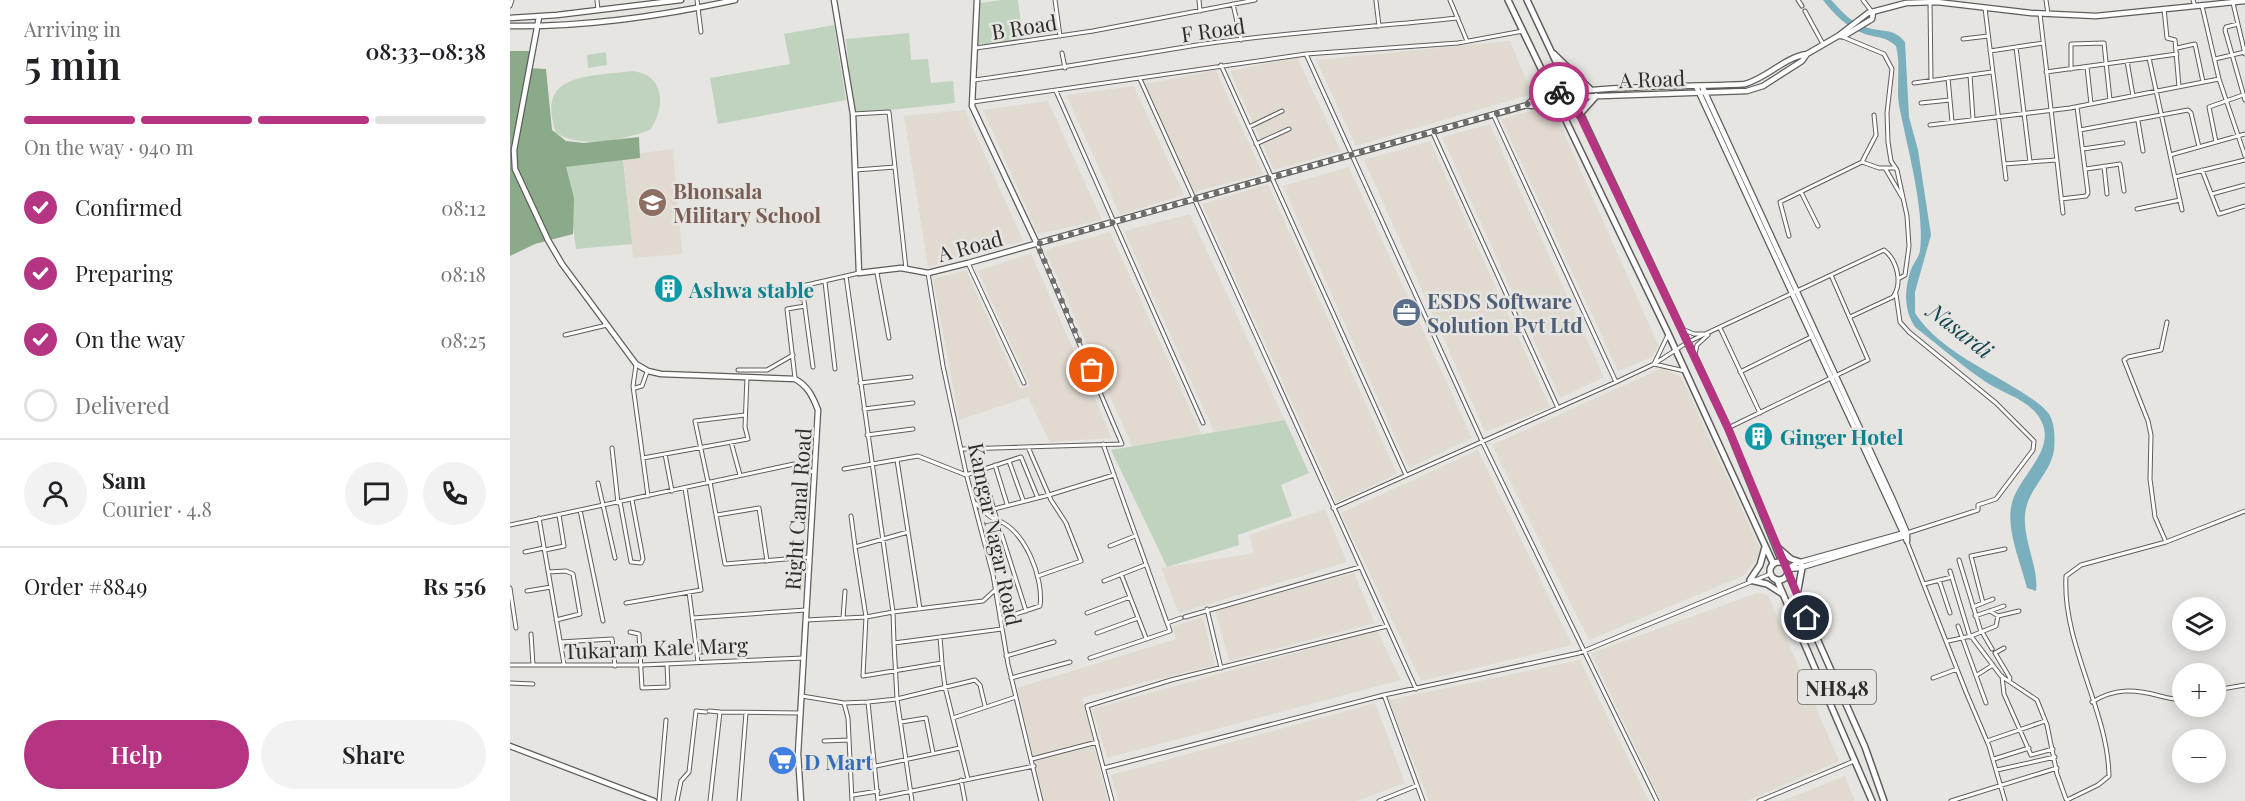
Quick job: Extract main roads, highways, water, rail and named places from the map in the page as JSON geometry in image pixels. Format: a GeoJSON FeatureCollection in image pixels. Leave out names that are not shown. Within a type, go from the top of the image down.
{"type":"FeatureCollection","features":[{"type":"Feature","properties":{"kind":"highway"},"geometry":{"type":"LineString","coordinates":[[1508,0],[1713,430],[1773,563],[1770,574],[1777,580],[1783,580],[1788,571],[1782,562],[1728,428],[1579,115],[1529,0]]}},
{"type":"Feature","properties":{"kind":"highway"},"geometry":{"type":"LineString","coordinates":[[1549,48],[1573,75],[1590,89]]}},
{"type":"Feature","properties":{"kind":"highway"},"geometry":{"type":"LineString","coordinates":[[1543,72],[1535,102],[1563,114]]}},
{"type":"Feature","properties":{"kind":"highway"},"geometry":{"type":"LineString","coordinates":[[1579,115],[1596,96]]}},
{"type":"Feature","properties":{"kind":"highway"},"geometry":{"type":"LineString","coordinates":[[1775,544],[1801,565],[1797,597]]}},
{"type":"Feature","properties":{"kind":"highway"},"geometry":{"type":"LineString","coordinates":[[1765,546],[1764,556],[1750,580],[1767,584],[1784,595]]}},
{"type":"Feature","properties":{"kind":"highway"},"geometry":{"type":"LineString","coordinates":[[1773,563],[1782,562]]}},
{"type":"Feature","properties":{"kind":"highway","name":"NH848"},"geometry":{"type":"LineString","coordinates":[[1788,571],[1797,597],[1865,747],[1884,801]]}},
{"type":"Feature","properties":{"kind":"highway","name":"NH848"},"geometry":{"type":"LineString","coordinates":[[1777,580],[1857,760],[1872,801]]}},
{"type":"Feature","properties":{"kind":"water"},"geometry":{"type":"Polygon","coordinates":[[[1823,0],[1831,0],[1846,16],[1860,25],[1892,32],[1905,42],[1909,117],[1918,150],[1931,235],[1915,292],[1915,313],[1923,324],[1944,343],[2034,400],[2045,409],[2051,418],[2054,436],[2052,459],[2030,497],[2025,515],[2026,535],[2035,573],[2036,591],[2027,588],[2010,517],[2015,495],[2042,449],[2045,437],[2043,425],[2031,408],[1970,371],[1916,328],[1912,321],[1907,307],[1906,291],[1909,275],[1920,251],[1920,216],[1899,105],[1896,46],[1885,39],[1852,28],[1823,0]]]}},
{"type":"Feature","properties":{"kind":"place","name":"Bhonsala Military School"},"geometry":{"type":"Point","coordinates":[652,202]}},
{"type":"Feature","properties":{"kind":"place","name":"Ashwa stable"},"geometry":{"type":"Point","coordinates":[668,289]}},
{"type":"Feature","properties":{"kind":"place","name":"ESDS Software Solution Pvt Ltd"},"geometry":{"type":"Point","coordinates":[1406,312]}},
{"type":"Feature","properties":{"kind":"place","name":"Ginger Hotel"},"geometry":{"type":"Point","coordinates":[1759,436]}},
{"type":"Feature","properties":{"kind":"place","name":"D Mart"},"geometry":{"type":"Point","coordinates":[783,761]}},
{"type":"Feature","properties":{"kind":"water label","name":"Nasardi"},"geometry":{"type":"Point","coordinates":[1961,330]}}]}
